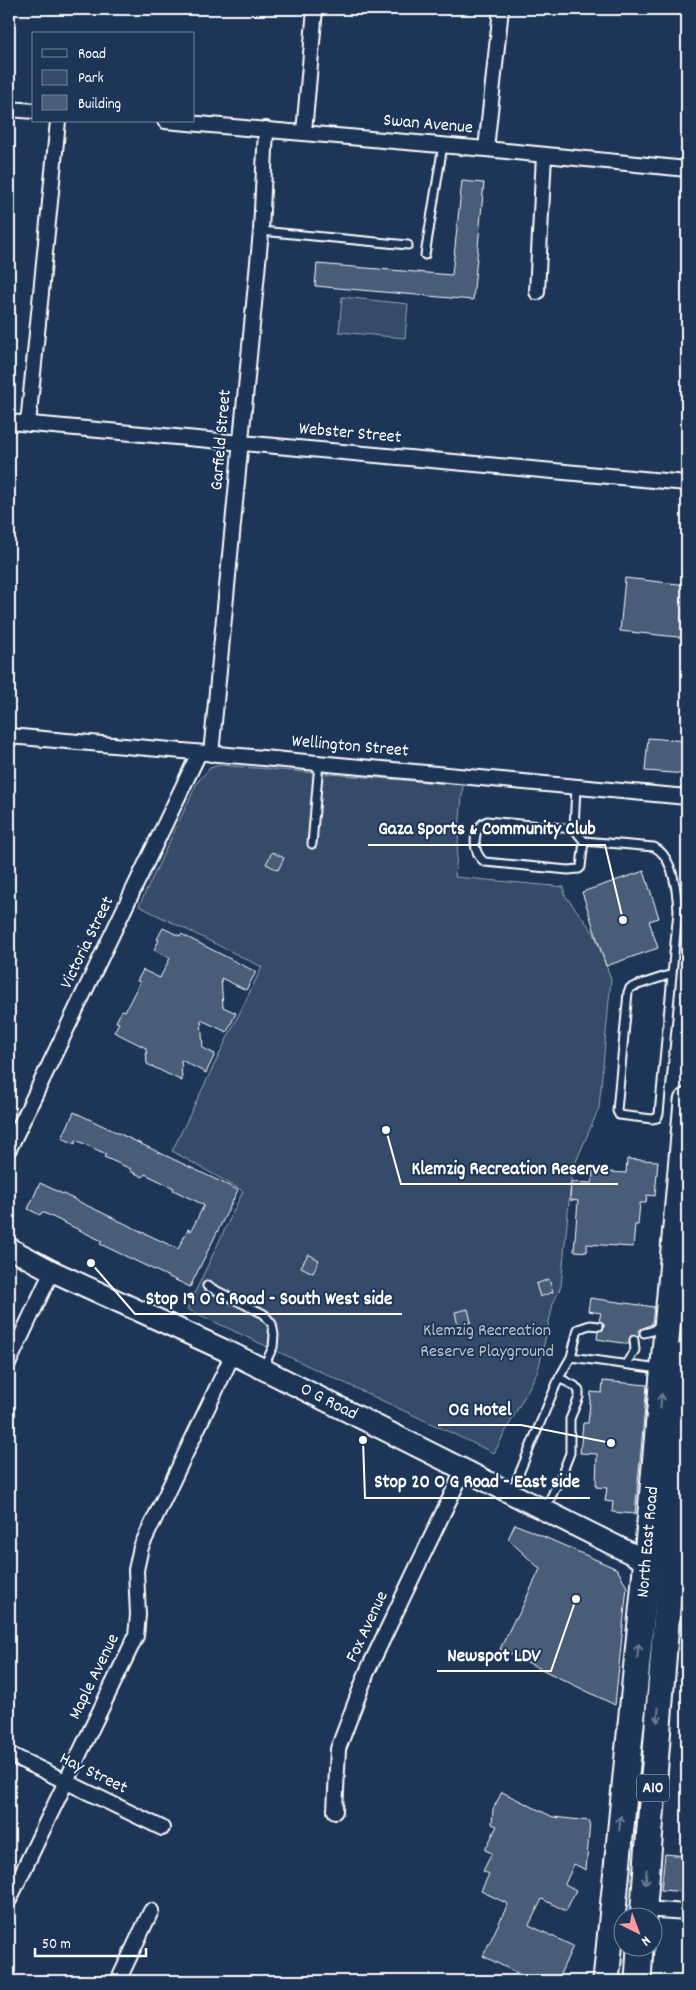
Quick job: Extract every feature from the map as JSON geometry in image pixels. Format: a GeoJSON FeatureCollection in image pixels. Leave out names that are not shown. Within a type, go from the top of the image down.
{"type":"FeatureCollection","features":[{"type":"Feature","properties":{"kind":"highway","name":"North East Road"},"geometry":{"type":"LineString","coordinates":[[606,1981],[664,1369],[687,1101]]}},
{"type":"Feature","properties":{"kind":"highway","name":"North East Road"},"geometry":{"type":"LineString","coordinates":[[644,1908],[678,1574],[687,1354]]}},
{"type":"Feature","properties":{"kind":"highway"},"geometry":{"type":"LineString","coordinates":[[646,1561],[678,1574]]}},
{"type":"Feature","properties":{"kind":"highway"},"geometry":{"type":"LineString","coordinates":[[612,1906],[621,1908]]}},
{"type":"Feature","properties":{"kind":"highway"},"geometry":{"type":"LineString","coordinates":[[638,1981],[639,1958]]}},
{"type":"Feature","properties":{"kind":"main road","name":"O G Road"},"geometry":{"type":"LineString","coordinates":[[9,1248],[52,1271],[262,1368],[646,1561]]}},
{"type":"Feature","properties":{"kind":"street"},"geometry":{"type":"LineString","coordinates":[[304,132],[315,9]]}},
{"type":"Feature","properties":{"kind":"street"},"geometry":{"type":"LineString","coordinates":[[486,149],[501,9]]}},
{"type":"Feature","properties":{"kind":"street"},"geometry":{"type":"LineString","coordinates":[[9,109],[32,111]]}},
{"type":"Feature","properties":{"kind":"street"},"geometry":{"type":"LineString","coordinates":[[28,424],[58,122]]}},
{"type":"Feature","properties":{"kind":"street","name":"Swan Avenue"},"geometry":{"type":"LineString","coordinates":[[179,122],[266,128],[687,169]]}},
{"type":"Feature","properties":{"kind":"street","name":"Garfield Street"},"geometry":{"type":"LineString","coordinates":[[205,753],[241,443],[261,231],[266,128]]}},
{"type":"Feature","properties":{"kind":"street"},"geometry":{"type":"LineString","coordinates":[[537,292],[544,156]]}},
{"type":"Feature","properties":{"kind":"street","name":"Webster Street"},"geometry":{"type":"LineString","coordinates":[[9,422],[687,483]]}},
{"type":"Feature","properties":{"kind":"street","name":"Wellington Street"},"geometry":{"type":"LineString","coordinates":[[9,736],[687,797]]}},
{"type":"Feature","properties":{"kind":"street","name":"Victoria Street"},"geometry":{"type":"LineString","coordinates":[[9,1149],[205,753]]}},
{"type":"Feature","properties":{"kind":"street"},"geometry":{"type":"LineString","coordinates":[[9,1362],[52,1271]]}},
{"type":"Feature","properties":{"kind":"street","name":"Maple Avenue"},"geometry":{"type":"LineString","coordinates":[[9,1900],[136,1636],[138,1615],[136,1570],[141,1547],[233,1354]]}},
{"type":"Feature","properties":{"kind":"street","name":"Fox Avenue"},"geometry":{"type":"LineString","coordinates":[[335,1811],[338,1749],[367,1672],[464,1469]]}},
{"type":"Feature","properties":{"kind":"street","name":"Hay Street"},"geometry":{"type":"LineString","coordinates":[[9,1754],[162,1828]]}},
{"type":"Feature","properties":{"kind":"street"},"geometry":{"type":"LineString","coordinates":[[118,1981],[151,1911]]}},
{"type":"Feature","properties":{"kind":"street"},"geometry":{"type":"LineString","coordinates":[[664,1913],[687,1912]]}},
{"type":"Feature","properties":{"kind":"lane"},"geometry":{"type":"LineString","coordinates":[[425,255],[443,145]]}},
{"type":"Feature","properties":{"kind":"lane"},"geometry":{"type":"LineString","coordinates":[[261,231],[408,245]]}},
{"type":"Feature","properties":{"kind":"lane"},"geometry":{"type":"LineString","coordinates":[[312,844],[318,763]]}},
{"type":"Feature","properties":{"kind":"lane"},"geometry":{"type":"LineString","coordinates":[[576,787],[574,829],[584,841],[660,850],[678,893],[672,974],[659,1114],[657,1118],[652,1120],[619,1115],[628,992],[630,988],[672,974]]}},
{"type":"Feature","properties":{"kind":"lane"},"geometry":{"type":"LineString","coordinates":[[574,829],[487,821],[481,823],[477,828],[475,852],[478,858],[485,862],[576,870],[581,866],[584,841]]}},
{"type":"Feature","properties":{"kind":"lane"},"geometry":{"type":"LineString","coordinates":[[207,1286],[264,1314],[272,1324],[274,1335],[273,1347],[262,1368]]}},
{"type":"Feature","properties":{"kind":"lane"},"geometry":{"type":"LineString","coordinates":[[644,1333],[652,1331],[668,1319]]}},
{"type":"Feature","properties":{"kind":"lane"},"geometry":{"type":"LineString","coordinates":[[511,1493],[559,1378],[571,1357],[578,1330],[590,1325],[599,1326]]}},
{"type":"Feature","properties":{"kind":"lane"},"geometry":{"type":"LineString","coordinates":[[626,1364],[635,1350],[634,1340]]}},
{"type":"Feature","properties":{"kind":"lane"},"geometry":{"type":"LineString","coordinates":[[571,1357],[664,1369]]}},
{"type":"Feature","properties":{"kind":"lane"},"geometry":{"type":"LineString","coordinates":[[544,1511],[570,1452],[570,1419],[579,1398],[579,1391],[575,1386],[559,1378]]}},
{"type":"Feature","properties":{"kind":"green space"},"geometry":{"type":"Polygon","coordinates":[[[342,297],[408,304],[405,338],[339,332],[342,297]]]}},
{"type":"Feature","properties":{"kind":"green space","name":"Klemzig Recreation Reserve Playground"},"geometry":{"type":"Polygon","coordinates":[[[219,765],[463,785],[455,877],[564,887],[564,894],[594,933],[611,979],[599,1108],[572,1171],[561,1286],[553,1304],[538,1371],[494,1453],[187,1309],[243,1191],[172,1151],[262,967],[139,906],[198,781],[210,768],[219,765]]]}},
{"type":"Feature","properties":{"kind":"building"},"geometry":{"type":"Polygon","coordinates":[[[462,181],[484,183],[473,300],[315,286],[317,264],[452,275],[462,181]]]}},
{"type":"Feature","properties":{"kind":"building"},"geometry":{"type":"Polygon","coordinates":[[[625,578],[687,585],[687,638],[620,631],[625,578]]]}},
{"type":"Feature","properties":{"kind":"building"},"geometry":{"type":"Polygon","coordinates":[[[648,738],[687,741],[687,774],[645,771],[648,738]]]}},
{"type":"Feature","properties":{"kind":"building"},"geometry":{"type":"Polygon","coordinates":[[[272,852],[284,858],[278,870],[266,864],[272,852]]]}},
{"type":"Feature","properties":{"kind":"building"},"geometry":{"type":"Polygon","coordinates":[[[644,871],[659,918],[649,921],[658,948],[606,966],[582,892],[644,871]]]}},
{"type":"Feature","properties":{"kind":"building"},"geometry":{"type":"Polygon","coordinates":[[[163,928],[180,936],[181,934],[256,972],[246,990],[221,978],[223,1007],[236,1013],[227,1032],[201,1020],[203,1048],[215,1054],[206,1073],[181,1060],[182,1081],[147,1064],[146,1048],[114,1032],[119,1023],[116,1022],[122,1010],[125,1011],[140,982],[137,981],[143,970],[160,978],[170,958],[154,950],[163,928]]]}},
{"type":"Feature","properties":{"kind":"building"},"geometry":{"type":"Polygon","coordinates":[[[74,1112],[238,1190],[190,1287],[100,1244],[102,1241],[42,1212],[40,1215],[28,1209],[40,1183],[178,1249],[188,1229],[191,1231],[204,1205],[145,1174],[143,1177],[130,1171],[131,1169],[104,1157],[106,1154],[76,1140],[75,1144],[62,1138],[74,1112]]]}},
{"type":"Feature","properties":{"kind":"building"},"geometry":{"type":"Polygon","coordinates":[[[627,1159],[658,1161],[655,1196],[647,1195],[646,1203],[640,1203],[633,1247],[587,1244],[587,1252],[574,1251],[578,1201],[570,1200],[571,1182],[592,1183],[593,1171],[626,1173],[627,1159]]]}},
{"type":"Feature","properties":{"kind":"building"},"geometry":{"type":"Polygon","coordinates":[[[308,1254],[319,1260],[313,1273],[301,1267],[308,1254]]]}},
{"type":"Feature","properties":{"kind":"building"},"geometry":{"type":"Polygon","coordinates":[[[549,1279],[553,1292],[540,1297],[536,1284],[549,1279]]]}},
{"type":"Feature","properties":{"kind":"building"},"geometry":{"type":"Polygon","coordinates":[[[590,1298],[654,1307],[652,1324],[641,1329],[638,1337],[631,1336],[629,1344],[597,1339],[598,1331],[603,1330],[604,1324],[599,1321],[601,1313],[588,1311],[590,1298]]]}},
{"type":"Feature","properties":{"kind":"building"},"geometry":{"type":"Polygon","coordinates":[[[468,1309],[471,1322],[458,1326],[455,1312],[468,1309]]]}},
{"type":"Feature","properties":{"kind":"building"},"geometry":{"type":"Polygon","coordinates":[[[603,1381],[647,1385],[635,1514],[612,1512],[613,1502],[605,1501],[607,1488],[596,1487],[597,1454],[580,1453],[583,1423],[588,1423],[591,1392],[602,1393],[603,1381]]]}},
{"type":"Feature","properties":{"kind":"building"},"geometry":{"type":"Polygon","coordinates":[[[515,1524],[617,1569],[627,1587],[615,1705],[500,1649],[540,1569],[508,1539],[515,1524]]]}},
{"type":"Feature","properties":{"kind":"building"},"geometry":{"type":"Polygon","coordinates":[[[502,1792],[553,1817],[590,1821],[586,1870],[574,1864],[565,1884],[576,1890],[566,1911],[542,1899],[529,1925],[573,1946],[557,1981],[533,1981],[483,1956],[508,1904],[481,1891],[489,1874],[483,1871],[492,1853],[485,1850],[497,1826],[492,1824],[493,1809],[502,1792]]]}},
{"type":"Feature","properties":{"kind":"building"},"geometry":{"type":"Polygon","coordinates":[[[665,1854],[687,1856],[687,1892],[661,1890],[665,1854]]]}},
{"type":"Feature","properties":{"kind":"place","name":"Gaza Sports & Community Club"},"geometry":{"type":"Point","coordinates":[623,920]}},
{"type":"Feature","properties":{"kind":"place","name":"Klemzig Recreation Reserve"},"geometry":{"type":"Point","coordinates":[386,1130]}},
{"type":"Feature","properties":{"kind":"place","name":"Stop 19 O G Road - South West side"},"geometry":{"type":"Point","coordinates":[91,1263]}},
{"type":"Feature","properties":{"kind":"place","name":"Stop 20 O G Road - East side"},"geometry":{"type":"Point","coordinates":[363,1440]}},
{"type":"Feature","properties":{"kind":"place","name":"OG Hotel"},"geometry":{"type":"Point","coordinates":[611,1443]}},
{"type":"Feature","properties":{"kind":"place","name":"Newspot LDV"},"geometry":{"type":"Point","coordinates":[576,1599]}}]}
